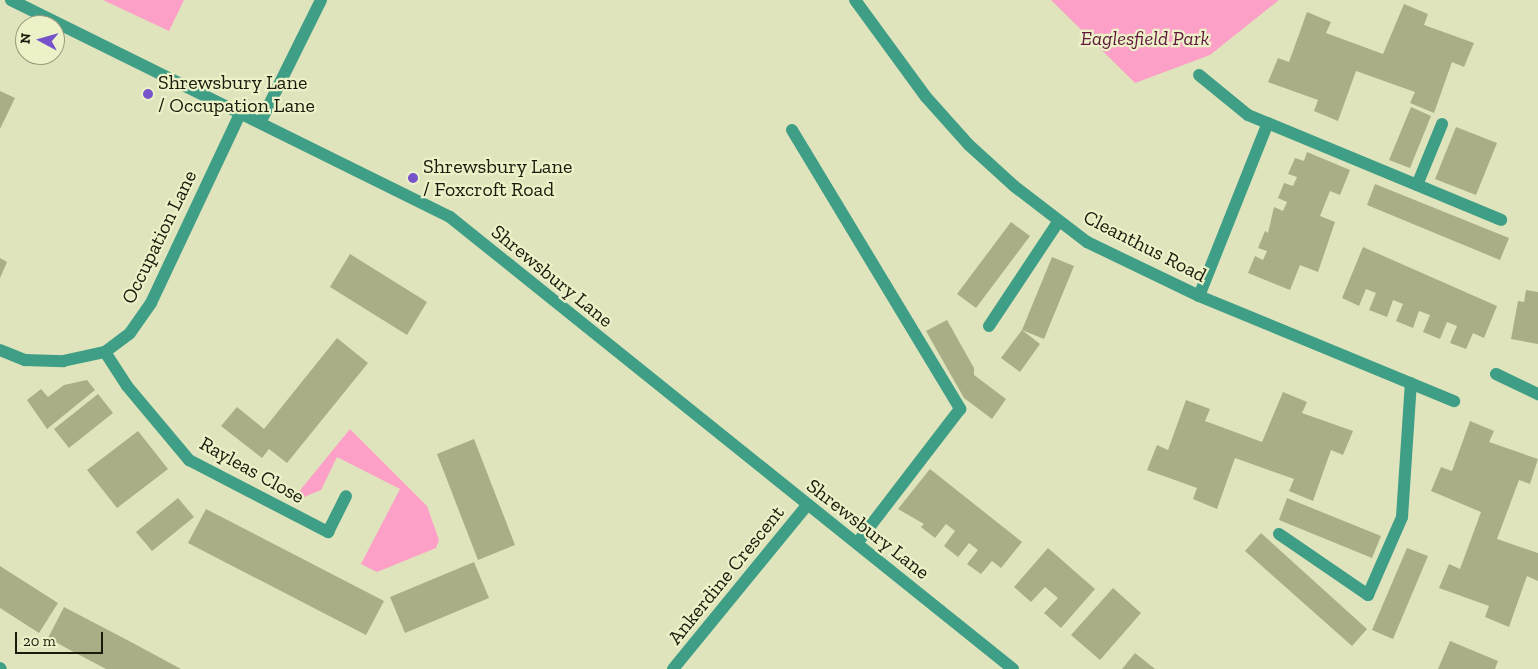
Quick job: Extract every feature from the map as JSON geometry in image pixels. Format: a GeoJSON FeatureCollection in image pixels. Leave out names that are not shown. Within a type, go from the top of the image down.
{"type":"FeatureCollection","features":[{"type":"Feature","properties":{"kind":"street","name":"Shrewsbury Lane"},"geometry":{"type":"LineString","coordinates":[[11,0],[261,121],[450,217],[1013,669]]}},
{"type":"Feature","properties":{"kind":"street"},"geometry":{"type":"LineString","coordinates":[[261,121],[321,0]]}},
{"type":"Feature","properties":{"kind":"street","name":"Cleanthus Road"},"geometry":{"type":"LineString","coordinates":[[855,0],[926,97],[969,145],[1058,222],[1087,242],[1199,296],[1454,401]]}},
{"type":"Feature","properties":{"kind":"street"},"geometry":{"type":"LineString","coordinates":[[1199,76],[1248,115],[1501,220]]}},
{"type":"Feature","properties":{"kind":"street","name":"Occupation Lane"},"geometry":{"type":"LineString","coordinates":[[0,350],[25,360],[64,361],[105,352],[130,333],[151,303],[241,112]]}},
{"type":"Feature","properties":{"kind":"street"},"geometry":{"type":"LineString","coordinates":[[1199,296],[1268,123]]}},
{"type":"Feature","properties":{"kind":"street"},"geometry":{"type":"LineString","coordinates":[[1417,185],[1442,124]]}},
{"type":"Feature","properties":{"kind":"street"},"geometry":{"type":"LineString","coordinates":[[792,130],[960,409],[857,543]]}},
{"type":"Feature","properties":{"kind":"street"},"geometry":{"type":"LineString","coordinates":[[988,326],[1058,222]]}},
{"type":"Feature","properties":{"kind":"street","name":"Rayleas Close"},"geometry":{"type":"LineString","coordinates":[[105,352],[127,386],[189,460],[328,532],[346,496]]}},
{"type":"Feature","properties":{"kind":"street"},"geometry":{"type":"LineString","coordinates":[[1496,374],[1538,394]]}},
{"type":"Feature","properties":{"kind":"street"},"geometry":{"type":"LineString","coordinates":[[1279,534],[1368,595],[1402,517],[1411,383]]}},
{"type":"Feature","properties":{"kind":"street","name":"Ankerdine Crescent"},"geometry":{"type":"LineString","coordinates":[[673,669],[807,505]]}},
{"type":"Feature","properties":{"kind":"green space"},"geometry":{"type":"Polygon","coordinates":[[[103,0],[184,0],[169,31],[103,0]]]}},
{"type":"Feature","properties":{"kind":"green space","name":"Eaglesfield Park"},"geometry":{"type":"Polygon","coordinates":[[[1051,0],[1279,0],[1210,55],[1135,83],[1051,0]]]}},
{"type":"Feature","properties":{"kind":"green space"},"geometry":{"type":"Polygon","coordinates":[[[350,429],[427,506],[439,540],[436,548],[377,572],[361,564],[400,489],[337,457],[321,490],[299,499],[297,494],[350,429]]]}},
{"type":"Feature","properties":{"kind":"building"},"geometry":{"type":"Polygon","coordinates":[[[1404,4],[1428,14],[1424,25],[1474,43],[1464,67],[1452,62],[1434,113],[1410,103],[1415,92],[1356,71],[1338,121],[1314,111],[1318,100],[1268,82],[1278,58],[1289,62],[1307,12],[1331,22],[1326,33],[1383,54],[1404,4]]]}},
{"type":"Feature","properties":{"kind":"building"},"geometry":{"type":"Polygon","coordinates":[[[0,91],[15,98],[0,129],[0,91]]]}},
{"type":"Feature","properties":{"kind":"building"},"geometry":{"type":"Polygon","coordinates":[[[1411,107],[1431,116],[1410,168],[1389,160],[1411,107]]]}},
{"type":"Feature","properties":{"kind":"building"},"geometry":{"type":"Polygon","coordinates":[[[1456,127],[1497,143],[1476,195],[1435,179],[1456,127]]]}},
{"type":"Feature","properties":{"kind":"building"},"geometry":{"type":"Polygon","coordinates":[[[1307,152],[1350,170],[1340,195],[1330,191],[1320,216],[1335,222],[1318,272],[1300,265],[1290,290],[1248,273],[1255,256],[1263,260],[1267,251],[1258,248],[1265,231],[1268,233],[1274,207],[1283,211],[1287,202],[1278,198],[1284,183],[1293,186],[1297,177],[1288,174],[1295,158],[1304,161],[1307,152]]]}},
{"type":"Feature","properties":{"kind":"building"},"geometry":{"type":"Polygon","coordinates":[[[1375,184],[1509,238],[1500,260],[1367,205],[1375,184]]]}},
{"type":"Feature","properties":{"kind":"building"},"geometry":{"type":"Polygon","coordinates":[[[1011,222],[1030,236],[976,308],[957,294],[1011,222]]]}},
{"type":"Feature","properties":{"kind":"building"},"geometry":{"type":"Polygon","coordinates":[[[1363,247],[1497,306],[1484,338],[1473,333],[1466,349],[1450,343],[1457,326],[1447,322],[1440,339],[1423,332],[1430,315],[1419,311],[1413,328],[1396,321],[1403,304],[1393,300],[1387,317],[1369,310],[1376,293],[1366,289],[1359,306],[1342,298],[1363,247]]]}},
{"type":"Feature","properties":{"kind":"building"},"geometry":{"type":"Polygon","coordinates":[[[350,254],[427,302],[407,335],[330,287],[350,254]]]}},
{"type":"Feature","properties":{"kind":"building"},"geometry":{"type":"Polygon","coordinates":[[[1052,257],[1074,266],[1044,339],[1022,330],[1052,257]]]}},
{"type":"Feature","properties":{"kind":"building"},"geometry":{"type":"Polygon","coordinates":[[[0,258],[7,262],[0,278],[0,258]]]}},
{"type":"Feature","properties":{"kind":"building"},"geometry":{"type":"Polygon","coordinates":[[[1526,290],[1538,292],[1538,344],[1511,339],[1518,301],[1524,302],[1526,290]]]}},
{"type":"Feature","properties":{"kind":"building"},"geometry":{"type":"Polygon","coordinates":[[[947,320],[974,368],[974,375],[1006,399],[992,419],[964,398],[926,331],[947,320]]]}},
{"type":"Feature","properties":{"kind":"building"},"geometry":{"type":"Polygon","coordinates":[[[1022,330],[1040,344],[1020,372],[1001,358],[1022,330]]]}},
{"type":"Feature","properties":{"kind":"building"},"geometry":{"type":"Polygon","coordinates":[[[337,338],[368,363],[287,463],[269,449],[262,458],[221,426],[237,407],[264,429],[337,338]]]}},
{"type":"Feature","properties":{"kind":"building"},"geometry":{"type":"Polygon","coordinates":[[[87,380],[95,390],[47,429],[27,400],[41,389],[48,397],[64,385],[87,380]]]}},
{"type":"Feature","properties":{"kind":"building"},"geometry":{"type":"Polygon","coordinates":[[[1283,392],[1307,402],[1302,413],[1353,431],[1343,455],[1331,450],[1313,501],[1289,491],[1294,479],[1235,458],[1217,509],[1193,499],[1197,488],[1147,470],[1157,445],[1168,450],[1186,400],[1210,409],[1205,421],[1262,442],[1283,392]]]}},
{"type":"Feature","properties":{"kind":"building"},"geometry":{"type":"Polygon","coordinates":[[[98,394],[113,413],[69,448],[54,429],[98,394]]]}},
{"type":"Feature","properties":{"kind":"building"},"geometry":{"type":"Polygon","coordinates":[[[1470,421],[1494,431],[1489,442],[1538,459],[1530,484],[1519,480],[1497,539],[1538,553],[1538,581],[1527,576],[1509,627],[1485,617],[1489,606],[1439,588],[1449,564],[1460,569],[1481,512],[1431,491],[1441,467],[1452,471],[1470,421]]]}},
{"type":"Feature","properties":{"kind":"building"},"geometry":{"type":"Polygon","coordinates":[[[138,431],[168,469],[117,508],[87,470],[138,431]]]}},
{"type":"Feature","properties":{"kind":"building"},"geometry":{"type":"Polygon","coordinates":[[[474,439],[515,545],[478,560],[437,454],[474,439]]]}},
{"type":"Feature","properties":{"kind":"building"},"geometry":{"type":"Polygon","coordinates":[[[930,469],[1022,542],[1001,568],[992,561],[981,574],[967,564],[978,550],[969,543],[958,557],[944,546],[955,531],[946,524],[935,538],[921,527],[924,524],[898,509],[930,469]]]}},
{"type":"Feature","properties":{"kind":"building"},"geometry":{"type":"Polygon","coordinates":[[[178,498],[194,517],[152,551],[136,532],[178,498]]]}},
{"type":"Feature","properties":{"kind":"building"},"geometry":{"type":"Polygon","coordinates":[[[1287,498],[1381,536],[1372,558],[1279,520],[1287,498]]]}},
{"type":"Feature","properties":{"kind":"building"},"geometry":{"type":"Polygon","coordinates":[[[206,509],[384,601],[366,635],[188,543],[206,509]]]}},
{"type":"Feature","properties":{"kind":"building"},"geometry":{"type":"Polygon","coordinates":[[[1261,533],[1367,629],[1352,646],[1245,551],[1261,533]]]}},
{"type":"Feature","properties":{"kind":"building"},"geometry":{"type":"Polygon","coordinates":[[[1048,548],[1095,589],[1061,628],[1044,613],[1058,598],[1045,587],[1031,602],[1014,587],[1048,548]]]}},
{"type":"Feature","properties":{"kind":"building"},"geometry":{"type":"Polygon","coordinates":[[[1407,548],[1428,556],[1393,639],[1372,630],[1407,548]]]}},
{"type":"Feature","properties":{"kind":"building"},"geometry":{"type":"Polygon","coordinates":[[[474,562],[489,598],[405,633],[390,597],[474,562]]]}},
{"type":"Feature","properties":{"kind":"building"},"geometry":{"type":"Polygon","coordinates":[[[0,566],[58,603],[39,633],[0,608],[0,566]]]}},
{"type":"Feature","properties":{"kind":"building"},"geometry":{"type":"Polygon","coordinates":[[[1113,588],[1141,613],[1100,660],[1071,635],[1113,588]]]}},
{"type":"Feature","properties":{"kind":"building"},"geometry":{"type":"Polygon","coordinates":[[[64,607],[181,669],[106,669],[70,650],[48,638],[64,607]]]}},
{"type":"Feature","properties":{"kind":"building"},"geometry":{"type":"Polygon","coordinates":[[[1450,641],[1498,661],[1495,669],[1438,669],[1450,641]]]}},
{"type":"Feature","properties":{"kind":"building"},"geometry":{"type":"Polygon","coordinates":[[[1135,653],[1155,669],[1122,669],[1135,653]]]}},
{"type":"Feature","properties":{"kind":"place","name":"Shrewsbury Lane / Occupation Lane"},"geometry":{"type":"Point","coordinates":[148,94]}},
{"type":"Feature","properties":{"kind":"place","name":"Shrewsbury Lane / Foxcroft Road"},"geometry":{"type":"Point","coordinates":[413,178]}}]}
